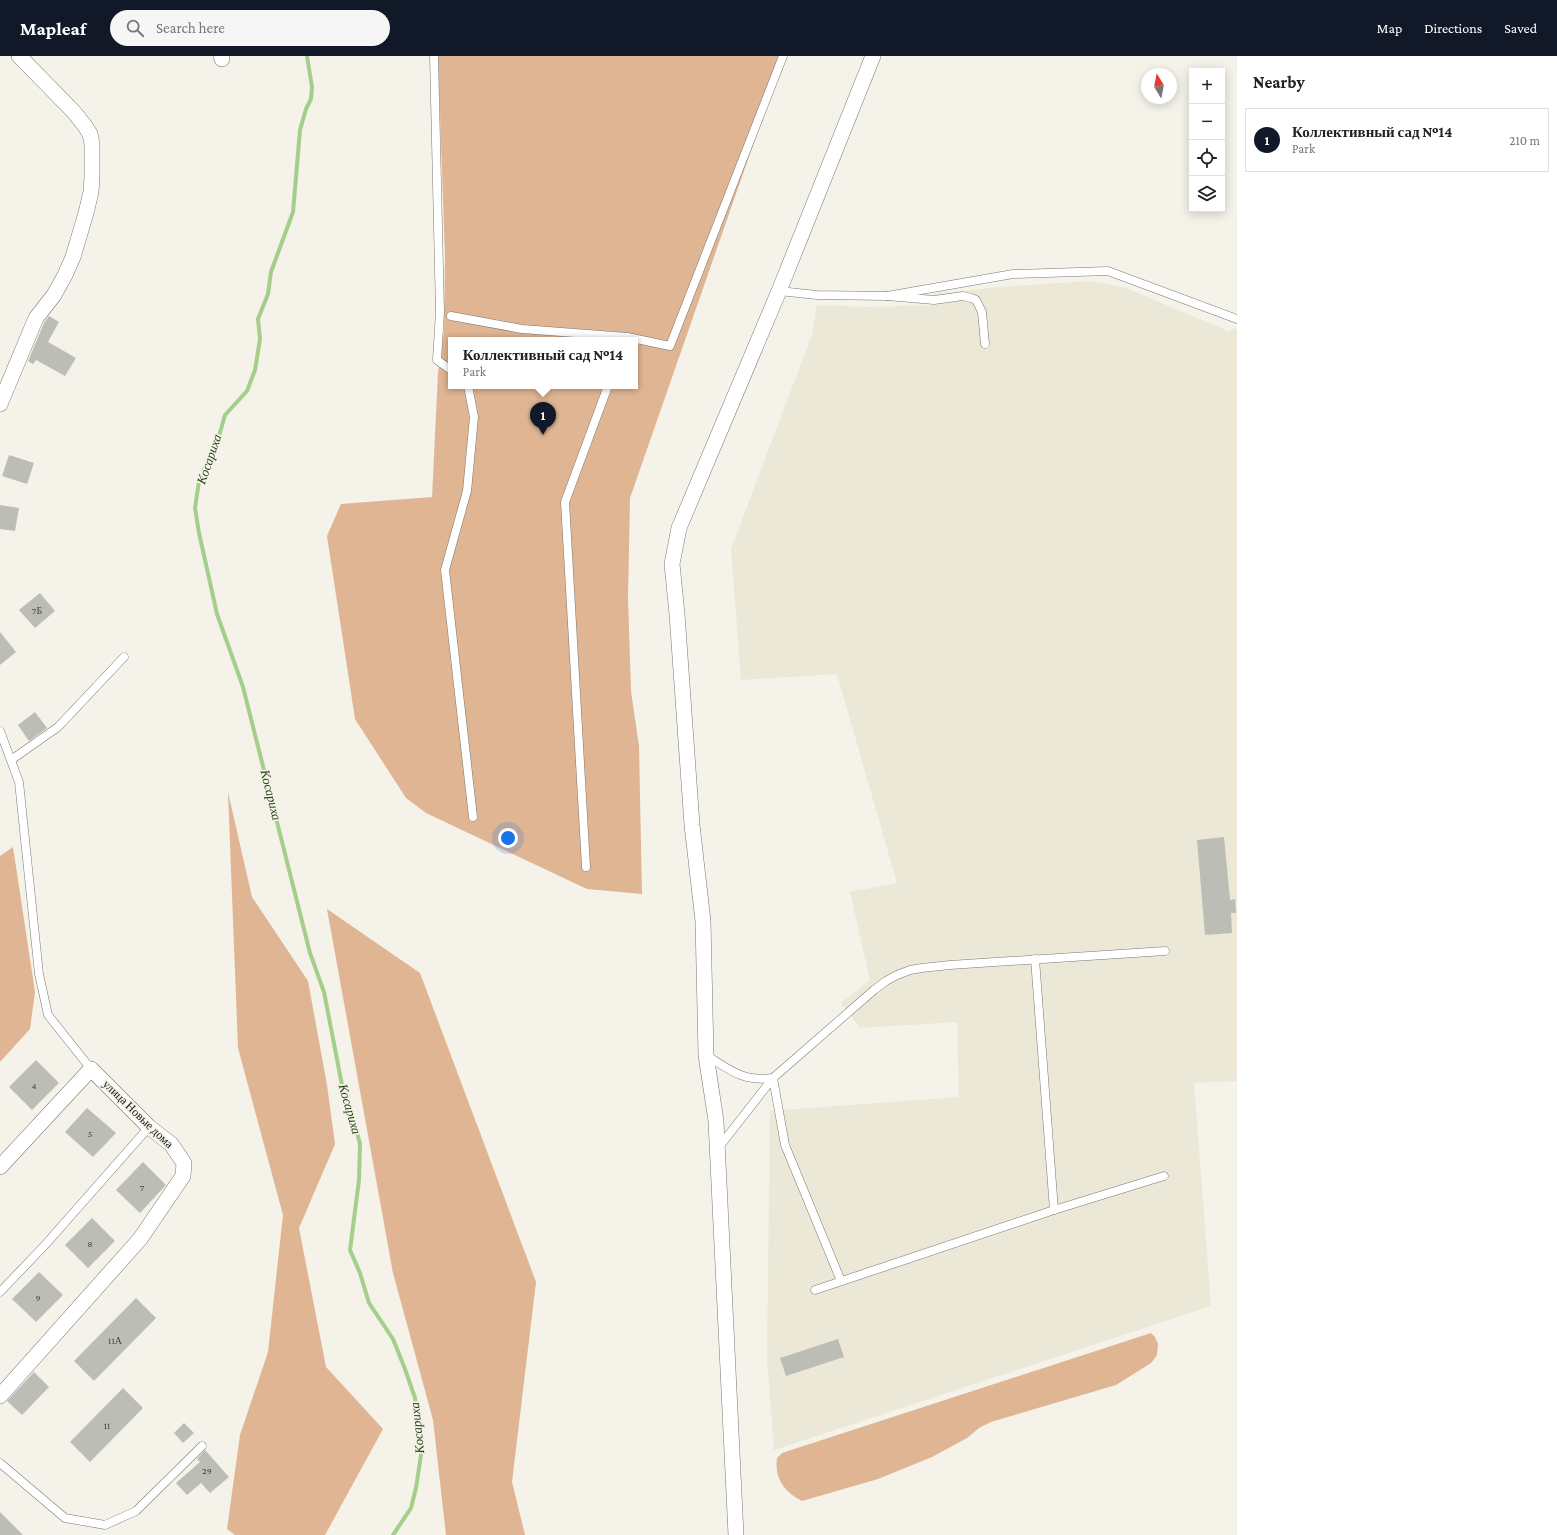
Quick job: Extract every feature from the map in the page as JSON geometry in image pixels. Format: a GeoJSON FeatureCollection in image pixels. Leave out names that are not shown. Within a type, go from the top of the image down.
{"type":"FeatureCollection","features":[{"type":"Feature","properties":{"kind":"street"},"geometry":{"type":"LineString","coordinates":[[0,404],[36,318],[54,295],[65,275],[74,251],[91,192],[92,149],[90,134],[81,119],[19,56]]}},
{"type":"Feature","properties":{"kind":"street"},"geometry":{"type":"LineString","coordinates":[[736,1535],[716,1121],[706,1055],[703,921],[692,825],[672,564],[680,528],[780,291],[873,56]]}},
{"type":"Feature","properties":{"kind":"street"},"geometry":{"type":"LineString","coordinates":[[0,1167],[91,1069]]}},
{"type":"Feature","properties":{"kind":"street","name":"улица Новые дома"},"geometry":{"type":"LineString","coordinates":[[0,1396],[140,1239],[183,1176],[184,1163],[171,1144],[149,1127],[91,1069]]}},
{"type":"Feature","properties":{"kind":"lane"},"geometry":{"type":"LineString","coordinates":[[434,56],[440,312],[437,360],[448,368]]}},
{"type":"Feature","properties":{"kind":"lane"},"geometry":{"type":"LineString","coordinates":[[638,340],[670,346],[783,56]]}},
{"type":"Feature","properties":{"kind":"lane"},"geometry":{"type":"LineString","coordinates":[[887,296],[1013,274],[1108,272],[1237,319]]}},
{"type":"Feature","properties":{"kind":"lane"},"geometry":{"type":"LineString","coordinates":[[780,291],[824,296],[887,296],[934,300],[963,296],[976,300],[982,312],[985,344]]}},
{"type":"Feature","properties":{"kind":"lane"},"geometry":{"type":"LineString","coordinates":[[451,316],[522,330],[613,337]]}},
{"type":"Feature","properties":{"kind":"lane"},"geometry":{"type":"LineString","coordinates":[[469,389],[474,418],[467,491],[445,570],[473,817]]}},
{"type":"Feature","properties":{"kind":"lane"},"geometry":{"type":"LineString","coordinates":[[586,867],[565,502],[607,389]]}},
{"type":"Feature","properties":{"kind":"lane"},"geometry":{"type":"LineString","coordinates":[[11,760],[58,727],[124,657]]}},
{"type":"Feature","properties":{"kind":"lane"},"geometry":{"type":"LineString","coordinates":[[0,731],[19,782],[39,974],[48,1015],[91,1069]]}},
{"type":"Feature","properties":{"kind":"lane"},"geometry":{"type":"LineString","coordinates":[[717,1149],[773,1078],[874,990],[897,975],[910,970],[922,968],[1165,951]]}},
{"type":"Feature","properties":{"kind":"lane"},"geometry":{"type":"LineString","coordinates":[[1035,959],[1054,1210]]}},
{"type":"Feature","properties":{"kind":"lane"},"geometry":{"type":"LineString","coordinates":[[706,1055],[733,1072],[746,1077],[758,1080],[773,1078]]}},
{"type":"Feature","properties":{"kind":"lane"},"geometry":{"type":"LineString","coordinates":[[773,1078],[785,1145],[841,1281]]}},
{"type":"Feature","properties":{"kind":"lane"},"geometry":{"type":"LineString","coordinates":[[0,1292],[45,1245],[149,1127]]}},
{"type":"Feature","properties":{"kind":"lane"},"geometry":{"type":"LineString","coordinates":[[816,1290],[1054,1210],[1164,1176]]}},
{"type":"Feature","properties":{"kind":"lane"},"geometry":{"type":"LineString","coordinates":[[0,1463],[65,1518],[105,1525],[136,1511],[202,1446]]}},
{"type":"Feature","properties":{"kind":"shaded area"},"geometry":{"type":"Polygon","coordinates":[[[438,56],[784,56],[630,498],[628,598],[631,691],[639,746],[642,894],[587,889],[426,813],[406,798],[355,719],[327,536],[341,504],[432,497],[438,373],[444,331],[445,257],[438,56]]]}},
{"type":"Feature","properties":{"kind":"shaded area"},"geometry":{"type":"Polygon","coordinates":[[[1092,281],[1126,288],[1230,332],[1233,328],[1237,330],[1237,1081],[1194,1083],[1211,1306],[774,1450],[767,1359],[770,1111],[959,1097],[957,1022],[860,1028],[841,1003],[870,980],[850,892],[897,883],[837,674],[741,680],[731,549],[812,335],[817,305],[868,307],[933,305],[934,294],[1011,286],[1092,281]]]}},
{"type":"Feature","properties":{"kind":"shaded area"},"geometry":{"type":"Polygon","coordinates":[[[228,792],[252,897],[308,981],[327,1085],[335,1144],[299,1228],[326,1367],[383,1429],[325,1535],[235,1535],[227,1529],[240,1435],[268,1352],[283,1215],[238,1048],[228,792]]]}},
{"type":"Feature","properties":{"kind":"shaded area"},"geometry":{"type":"Polygon","coordinates":[[[13,847],[35,992],[30,1029],[0,1062],[0,856],[13,847]]]}},
{"type":"Feature","properties":{"kind":"shaded area"},"geometry":{"type":"Polygon","coordinates":[[[327,909],[420,973],[536,1282],[512,1482],[525,1535],[446,1535],[433,1420],[393,1273],[327,909]]]}},
{"type":"Feature","properties":{"kind":"shaded area"},"geometry":{"type":"Polygon","coordinates":[[[1151,1333],[1155,1337],[1158,1344],[1157,1355],[1151,1363],[1116,1385],[991,1422],[979,1428],[967,1438],[932,1457],[878,1479],[802,1501],[785,1489],[779,1478],[776,1465],[777,1458],[782,1453],[1151,1333]]]}},
{"type":"Feature","properties":{"kind":"building"},"geometry":{"type":"Polygon","coordinates":[[[49,316],[59,322],[48,342],[76,358],[65,376],[36,360],[33,364],[28,361],[44,323],[49,316]]]}},
{"type":"Feature","properties":{"kind":"building"},"geometry":{"type":"Polygon","coordinates":[[[9,455],[34,463],[27,484],[2,476],[9,455]]]}},
{"type":"Feature","properties":{"kind":"building"},"geometry":{"type":"Polygon","coordinates":[[[0,505],[19,508],[15,531],[0,529],[0,505]]]}},
{"type":"Feature","properties":{"kind":"building"},"geometry":{"type":"Polygon","coordinates":[[[40,593],[55,611],[35,628],[19,610],[40,593]]]}},
{"type":"Feature","properties":{"kind":"building"},"geometry":{"type":"Polygon","coordinates":[[[0,632],[16,652],[0,665],[0,632]]]}},
{"type":"Feature","properties":{"kind":"building"},"geometry":{"type":"Polygon","coordinates":[[[35,712],[47,728],[29,741],[18,725],[35,712]]]}},
{"type":"Feature","properties":{"kind":"building"},"geometry":{"type":"Polygon","coordinates":[[[1224,837],[1230,900],[1235,899],[1236,913],[1231,913],[1232,933],[1205,935],[1197,840],[1224,837]]]}},
{"type":"Feature","properties":{"kind":"building"},"geometry":{"type":"Polygon","coordinates":[[[36,1060],[59,1083],[32,1110],[9,1087],[36,1060]]]}},
{"type":"Feature","properties":{"kind":"building"},"geometry":{"type":"Polygon","coordinates":[[[87,1108],[116,1133],[93,1157],[65,1132],[87,1108]]]}},
{"type":"Feature","properties":{"kind":"building"},"geometry":{"type":"Polygon","coordinates":[[[143,1162],[166,1185],[140,1213],[116,1190],[143,1162]]]}},
{"type":"Feature","properties":{"kind":"building"},"geometry":{"type":"Polygon","coordinates":[[[92,1218],[115,1241],[88,1268],[65,1245],[92,1218]]]}},
{"type":"Feature","properties":{"kind":"building"},"geometry":{"type":"Polygon","coordinates":[[[39,1272],[63,1295],[36,1322],[12,1299],[39,1272]]]}},
{"type":"Feature","properties":{"kind":"building"},"geometry":{"type":"Polygon","coordinates":[[[136,1298],[156,1318],[94,1381],[74,1361],[136,1298]]]}},
{"type":"Feature","properties":{"kind":"building"},"geometry":{"type":"Polygon","coordinates":[[[838,1339],[844,1357],[786,1376],[780,1358],[838,1339]]]}},
{"type":"Feature","properties":{"kind":"building"},"geometry":{"type":"Polygon","coordinates":[[[34,1372],[49,1387],[22,1415],[7,1401],[34,1372]]]}},
{"type":"Feature","properties":{"kind":"building"},"geometry":{"type":"Polygon","coordinates":[[[123,1388],[143,1408],[90,1462],[70,1442],[123,1388]]]}},
{"type":"Feature","properties":{"kind":"building"},"geometry":{"type":"Polygon","coordinates":[[[184,1423],[194,1433],[183,1443],[174,1433],[184,1423]]]}},
{"type":"Feature","properties":{"kind":"building"},"geometry":{"type":"Polygon","coordinates":[[[205,1450],[229,1477],[210,1493],[201,1483],[187,1495],[176,1483],[200,1462],[197,1459],[205,1450]]]}},
{"type":"Feature","properties":{"kind":"building"},"geometry":{"type":"Polygon","coordinates":[[[0,1512],[23,1535],[0,1535],[0,1512]]]}},
{"type":"Feature","properties":{"kind":"waterway","name":"Косариха"},"geometry":{"type":"LineString","coordinates":[[307,56],[312,87],[311,99],[306,109],[300,130],[293,212],[271,272],[268,294],[258,319],[260,339],[255,370],[247,391],[225,415],[219,436],[199,481],[195,508],[217,614],[243,687],[310,953],[324,992],[347,1111],[355,1125],[360,1144],[359,1180],[350,1250],[360,1273],[369,1303],[393,1339],[415,1398],[421,1455],[416,1488],[411,1508],[393,1535]]}},
{"type":"Feature","properties":{"kind":"place","name":"Коллективный сад №14"},"geometry":{"type":"Point","coordinates":[543,435]}}]}
